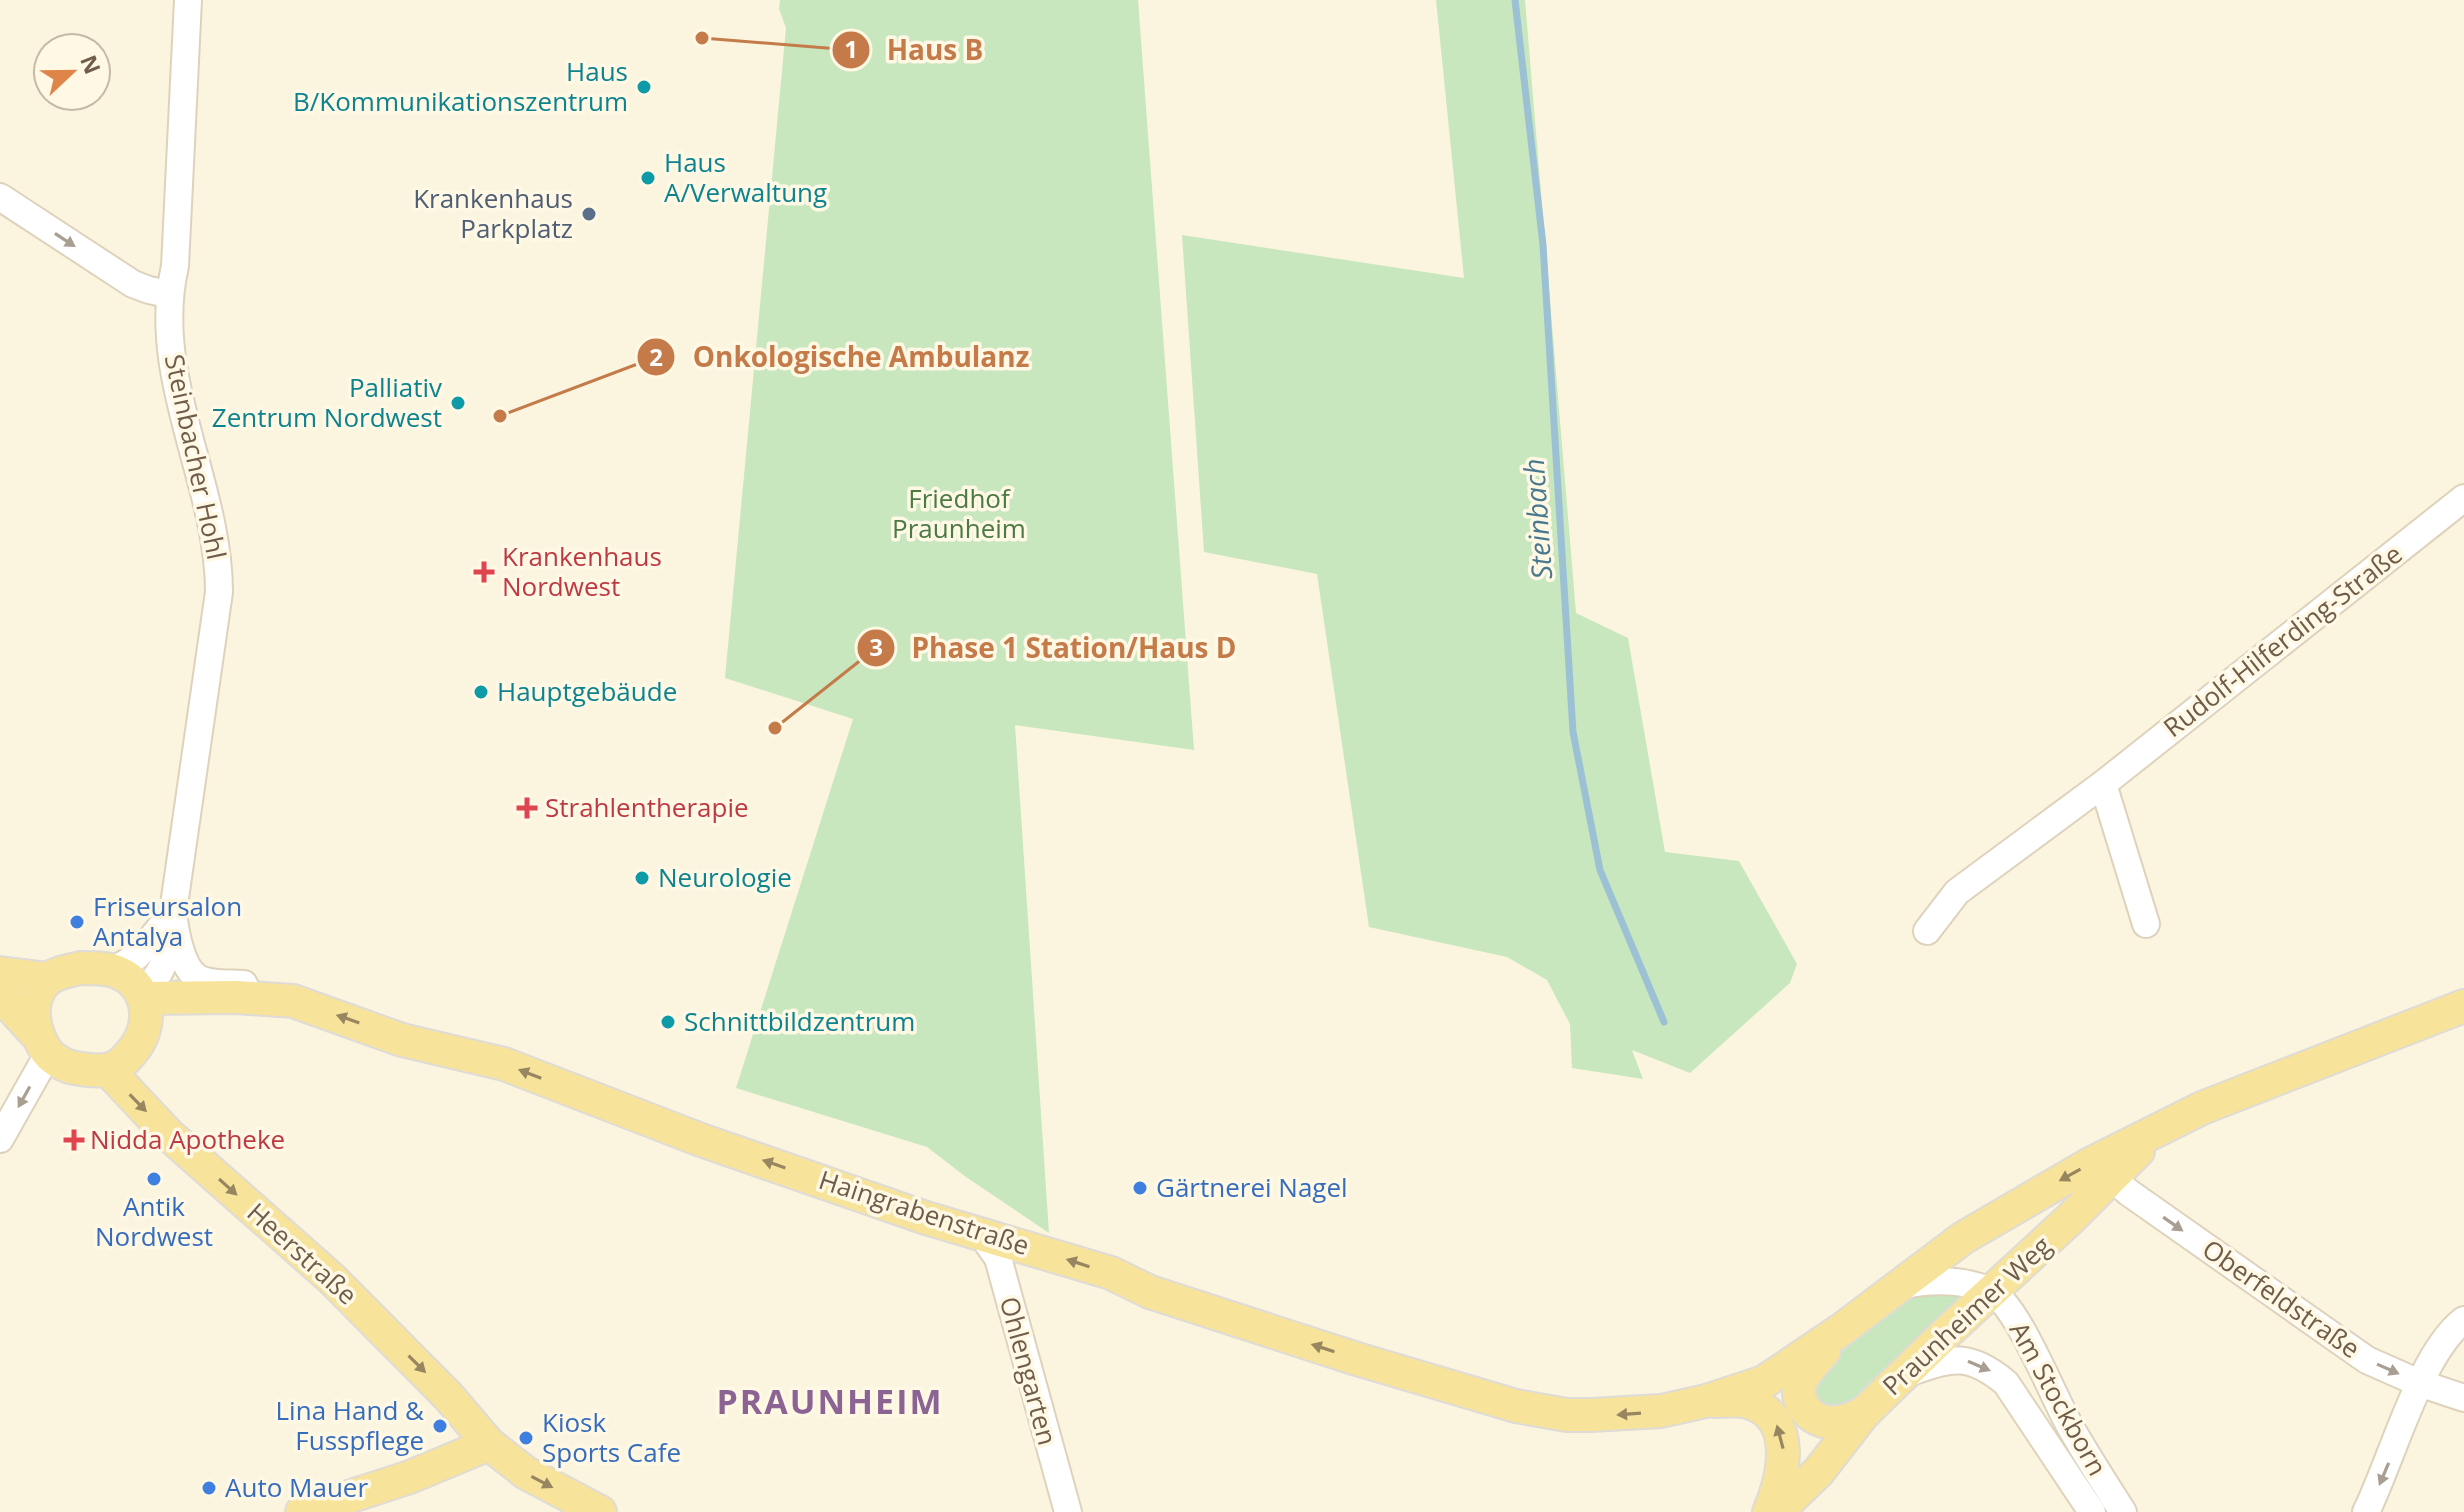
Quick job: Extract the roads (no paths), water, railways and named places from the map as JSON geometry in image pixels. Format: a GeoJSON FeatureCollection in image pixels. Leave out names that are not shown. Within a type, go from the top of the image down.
{"type":"FeatureCollection","features":[{"type":"Feature","properties":{"kind":"main road"},"geometry":{"type":"LineString","coordinates":[[0,973],[47,979],[80,968],[113,971],[136,984],[144,997],[147,1016],[143,1037],[122,1063],[108,1070],[66,1066],[42,1044],[0,995]]}},
{"type":"Feature","properties":{"kind":"main road"},"geometry":{"type":"LineString","coordinates":[[42,1044],[33,1013],[37,995],[47,979]]}},
{"type":"Feature","properties":{"kind":"main road","name":"Haingrabenstraße"},"geometry":{"type":"LineString","coordinates":[[144,997],[236,997],[293,1001],[402,1040],[504,1064],[701,1140],[926,1218],[1111,1273],[1150,1292],[1357,1359],[1516,1406],[1567,1415],[1615,1415],[1661,1411],[1706,1401]]}},
{"type":"Feature","properties":{"kind":"main road","name":"Praunheimer Weg"},"geometry":{"type":"LineString","coordinates":[[1706,1401],[1764,1382],[1841,1330],[1963,1238],[2031,1197],[2164,1127],[2202,1108],[2464,1006]]}},
{"type":"Feature","properties":{"kind":"main road","name":"Heerstraße"},"geometry":{"type":"LineString","coordinates":[[108,1070],[169,1135],[332,1279],[440,1388],[489,1444],[526,1473],[600,1512]]}},
{"type":"Feature","properties":{"kind":"main road","name":"Praunheimer Weg"},"geometry":{"type":"LineString","coordinates":[[1777,1512],[1819,1471],[1864,1413],[2164,1127]]}},
{"type":"Feature","properties":{"kind":"main road"},"geometry":{"type":"LineString","coordinates":[[1841,1330],[1802,1380],[1799,1392],[1801,1402],[1810,1415],[1830,1422],[1846,1421],[1864,1413]]}},
{"type":"Feature","properties":{"kind":"main road"},"geometry":{"type":"LineString","coordinates":[[1706,1401],[1747,1401],[1767,1411],[1775,1422],[1782,1436],[1783,1466],[1777,1494],[1769,1512]]}},
{"type":"Feature","properties":{"kind":"main road"},"geometry":{"type":"LineString","coordinates":[[302,1512],[410,1477],[489,1444]]}},
{"type":"Feature","properties":{"kind":"street","name":"Steinbacher Hohl"},"geometry":{"type":"LineString","coordinates":[[144,997],[160,971],[174,924],[219,592],[219,562],[179,392],[169,326],[168,294],[175,266],[188,0]]}},
{"type":"Feature","properties":{"kind":"street"},"geometry":{"type":"LineString","coordinates":[[0,197],[133,284],[168,294]]}},
{"type":"Feature","properties":{"kind":"street","name":"Rudolf-Hilferding-Straße"},"geometry":{"type":"LineString","coordinates":[[1927,931],[1957,892],[2103,784],[2464,498]]}},
{"type":"Feature","properties":{"kind":"street"},"geometry":{"type":"LineString","coordinates":[[2103,784],[2146,924]]}},
{"type":"Feature","properties":{"kind":"street"},"geometry":{"type":"LineString","coordinates":[[113,971],[137,956],[174,924],[189,969],[198,978],[211,982],[266,985],[293,1001]]}},
{"type":"Feature","properties":{"kind":"street"},"geometry":{"type":"LineString","coordinates":[[0,1139],[42,1044]]}},
{"type":"Feature","properties":{"kind":"street","name":"Oberfeldstraße"},"geometry":{"type":"LineString","coordinates":[[2111,1177],[2367,1360],[2419,1383],[2464,1398]]}},
{"type":"Feature","properties":{"kind":"street","name":"Ohlengarten"},"geometry":{"type":"LineString","coordinates":[[981,1234],[998,1258],[1068,1512]]}},
{"type":"Feature","properties":{"kind":"street"},"geometry":{"type":"LineString","coordinates":[[1895,1287],[1928,1280],[1949,1281],[1992,1291]]}},
{"type":"Feature","properties":{"kind":"street","name":"Am Stockborn"},"geometry":{"type":"LineString","coordinates":[[1992,1291],[2027,1339],[2070,1427],[2123,1512]]}},
{"type":"Feature","properties":{"kind":"street"},"geometry":{"type":"LineString","coordinates":[[2366,1512],[2419,1383],[2453,1328],[2464,1320]]}},
{"type":"Feature","properties":{"kind":"street","name":"Am Stockborn"},"geometry":{"type":"LineString","coordinates":[[1905,1374],[1944,1361],[1971,1360],[1988,1368],[2006,1383],[2092,1512]]}},
{"type":"Feature","properties":{"kind":"waterway","name":"Steinbach"},"geometry":{"type":"LineString","coordinates":[[1515,0],[1543,245],[1573,732],[1600,870],[1664,1022]]}},
{"type":"Feature","properties":{"kind":"place","name":"Haus B"},"geometry":{"type":"Point","coordinates":[702,38]}},
{"type":"Feature","properties":{"kind":"place","name":"Haus B/Kommunikationszentrum"},"geometry":{"type":"Point","coordinates":[644,87]}},
{"type":"Feature","properties":{"kind":"place","name":"Haus A/Verwaltung"},"geometry":{"type":"Point","coordinates":[648,178]}},
{"type":"Feature","properties":{"kind":"place","name":"Krankenhaus Parkplatz"},"geometry":{"type":"Point","coordinates":[589,214]}},
{"type":"Feature","properties":{"kind":"place","name":"Palliativ Zentrum Nordwest"},"geometry":{"type":"Point","coordinates":[458,403]}},
{"type":"Feature","properties":{"kind":"place","name":"Onkologische Ambulanz"},"geometry":{"type":"Point","coordinates":[500,416]}},
{"type":"Feature","properties":{"kind":"place","name":"Krankenhaus Nordwest"},"geometry":{"type":"Point","coordinates":[484,572]}},
{"type":"Feature","properties":{"kind":"place","name":"Hauptgebäude"},"geometry":{"type":"Point","coordinates":[481,692]}},
{"type":"Feature","properties":{"kind":"place","name":"Phase 1 Station/Haus D"},"geometry":{"type":"Point","coordinates":[775,728]}},
{"type":"Feature","properties":{"kind":"place","name":"Strahlentherapie"},"geometry":{"type":"Point","coordinates":[527,808]}},
{"type":"Feature","properties":{"kind":"place","name":"Neurologie"},"geometry":{"type":"Point","coordinates":[642,878]}},
{"type":"Feature","properties":{"kind":"place","name":"Friseursalon Antalya"},"geometry":{"type":"Point","coordinates":[77,922]}},
{"type":"Feature","properties":{"kind":"place","name":"Schnittbildzentrum"},"geometry":{"type":"Point","coordinates":[668,1022]}},
{"type":"Feature","properties":{"kind":"place","name":"Nidda Apotheke"},"geometry":{"type":"Point","coordinates":[74,1140]}},
{"type":"Feature","properties":{"kind":"place","name":"Antik Nordwest"},"geometry":{"type":"Point","coordinates":[154,1179]}},
{"type":"Feature","properties":{"kind":"place","name":"Gärtnerei Nagel"},"geometry":{"type":"Point","coordinates":[1140,1188]}},
{"type":"Feature","properties":{"kind":"place","name":"Lina Hand & Fusspflege"},"geometry":{"type":"Point","coordinates":[440,1426]}},
{"type":"Feature","properties":{"kind":"place","name":"Kiosk Sports Cafe"},"geometry":{"type":"Point","coordinates":[526,1438]}},
{"type":"Feature","properties":{"kind":"place","name":"Auto Mauer"},"geometry":{"type":"Point","coordinates":[209,1488]}},
{"type":"Feature","properties":{"kind":"district","name":"PRAUNHEIM"},"geometry":{"type":"Point","coordinates":[830,1402]}},
{"type":"Feature","properties":{"kind":"park label","name":"Friedhof Praunheim"},"geometry":{"type":"Point","coordinates":[959,514]}}]}
